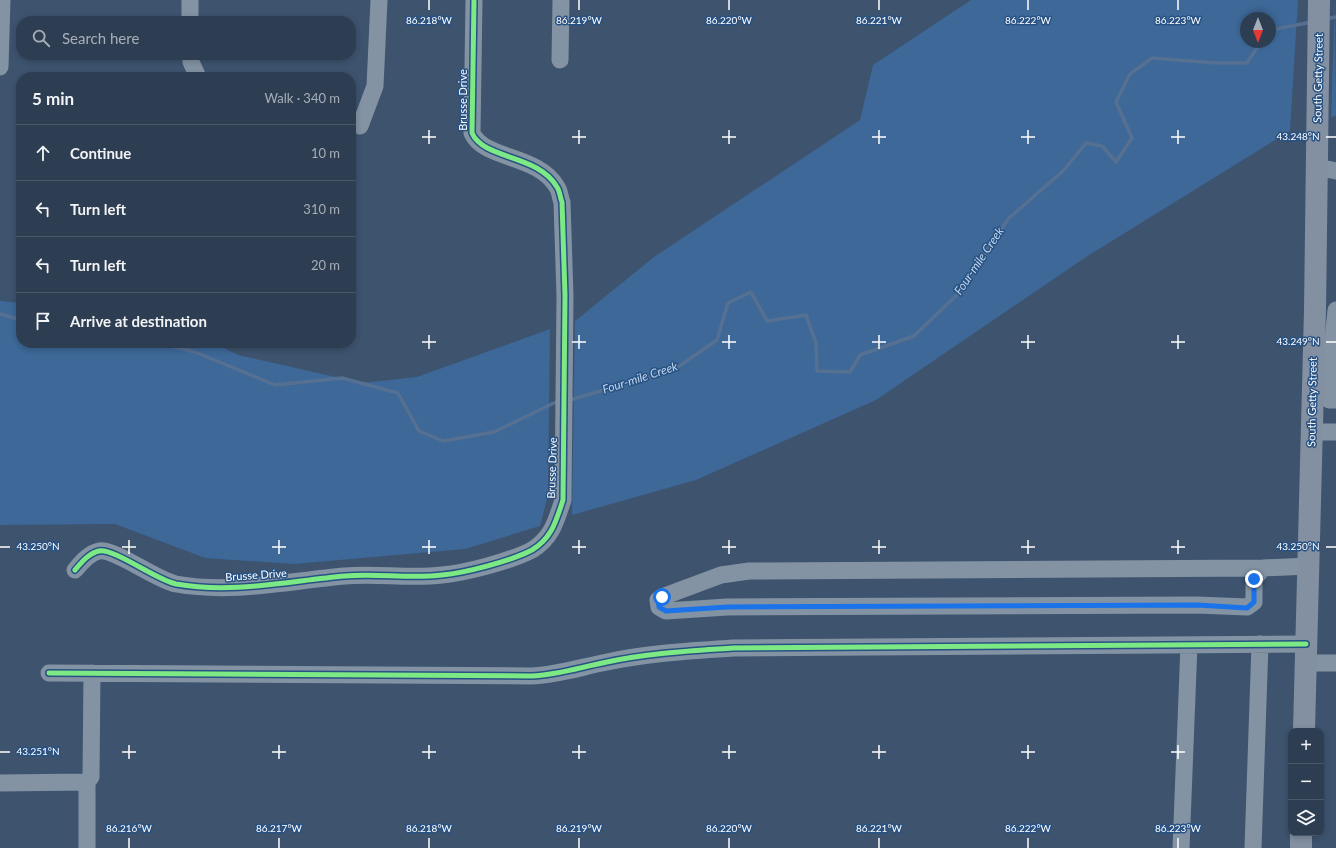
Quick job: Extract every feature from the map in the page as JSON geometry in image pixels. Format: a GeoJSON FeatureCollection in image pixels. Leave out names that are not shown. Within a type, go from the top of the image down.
{"type":"FeatureCollection","features":[{"type":"Feature","properties":{"kind":"main road","name":"South Getty Street"},"geometry":{"type":"LineString","coordinates":[[1304,728],[1312,432],[1321,380],[1327,169],[1319,14]]}},
{"type":"Feature","properties":{"kind":"main road"},"geometry":{"type":"LineString","coordinates":[[1301,836],[1301,848]]}},
{"type":"Feature","properties":{"kind":"street"},"geometry":{"type":"LineString","coordinates":[[0,67],[2,0]]}},
{"type":"Feature","properties":{"kind":"street"},"geometry":{"type":"LineString","coordinates":[[190,0],[190,16]]}},
{"type":"Feature","properties":{"kind":"street"},"geometry":{"type":"LineString","coordinates":[[360,126],[375,86],[379,0]]}},
{"type":"Feature","properties":{"kind":"street","name":"Brusse Drive"},"geometry":{"type":"LineString","coordinates":[[75,570],[90,555],[99,551],[109,552],[153,576],[174,583],[206,588],[236,588],[273,585],[346,576],[441,576],[486,566],[532,550],[553,531],[563,500],[565,296],[562,202],[558,188],[545,172],[537,167],[487,148],[475,140],[471,126],[474,0]]}},
{"type":"Feature","properties":{"kind":"street"},"geometry":{"type":"LineString","coordinates":[[560,60],[561,0]]}},
{"type":"Feature","properties":{"kind":"street"},"geometry":{"type":"LineString","coordinates":[[191,60],[196,72]]}},
{"type":"Feature","properties":{"kind":"street"},"geometry":{"type":"LineString","coordinates":[[1336,310],[1321,380],[1329,400],[1336,400]]}},
{"type":"Feature","properties":{"kind":"street"},"geometry":{"type":"LineString","coordinates":[[1312,432],[1336,432]]}},
{"type":"Feature","properties":{"kind":"street"},"geometry":{"type":"LineString","coordinates":[[1263,568],[1254,579],[1254,602],[1247,608],[1197,605],[727,607],[666,611],[659,607],[658,600],[662,597],[721,575],[750,571],[1263,568],[1309,566]]}},
{"type":"Feature","properties":{"kind":"street"},"geometry":{"type":"LineString","coordinates":[[1253,848],[1260,644]]}},
{"type":"Feature","properties":{"kind":"street"},"geometry":{"type":"LineString","coordinates":[[49,673],[531,676],[553,675],[607,662],[662,653],[732,648],[1260,644],[1306,653],[1336,663]]}},
{"type":"Feature","properties":{"kind":"street"},"geometry":{"type":"LineString","coordinates":[[1181,848],[1189,645]]}},
{"type":"Feature","properties":{"kind":"street"},"geometry":{"type":"LineString","coordinates":[[87,848],[87,782],[91,777],[92,674]]}},
{"type":"Feature","properties":{"kind":"street"},"geometry":{"type":"LineString","coordinates":[[0,783],[87,782]]}},
{"type":"Feature","properties":{"kind":"shaded area"},"geometry":{"type":"Polygon","coordinates":[[[971,0],[1298,0],[1290,131],[1086,257],[876,400],[696,480],[572,515],[575,321],[654,257],[860,120],[873,65],[971,0]]]}},
{"type":"Feature","properties":{"kind":"shaded area"},"geometry":{"type":"Polygon","coordinates":[[[1335,0],[1336,116],[1331,117],[1335,0]]]}},
{"type":"Feature","properties":{"kind":"shaded area"},"geometry":{"type":"Polygon","coordinates":[[[0,301],[16,303],[16,348],[224,348],[238,355],[362,383],[417,377],[550,329],[548,495],[540,526],[465,549],[294,564],[205,558],[115,524],[0,525],[0,301]]]}},
{"type":"Feature","properties":{"kind":"waterway","name":"Four-mile Creek"},"geometry":{"type":"LineString","coordinates":[[1326,19],[1336,17]]}},
{"type":"Feature","properties":{"kind":"waterway","name":"Four-mile Creek"},"geometry":{"type":"LineString","coordinates":[[1276,29],[1312,22]]}},
{"type":"Feature","properties":{"kind":"waterway","name":"Four-mile Creek"},"geometry":{"type":"LineString","coordinates":[[570,400],[675,369],[717,340],[728,303],[751,292],[767,321],[806,315],[816,343],[817,371],[850,372],[860,355],[914,336],[960,292],[1008,219],[1064,170],[1086,143],[1102,146],[1116,162],[1132,138],[1116,102],[1130,74],[1152,58],[1216,63],[1247,63],[1257,48]]}},
{"type":"Feature","properties":{"kind":"waterway","name":"Four-mile Creek"},"geometry":{"type":"LineString","coordinates":[[0,314],[16,319]]}},
{"type":"Feature","properties":{"kind":"waterway","name":"Four-mile Creek"},"geometry":{"type":"LineString","coordinates":[[179,348],[195,352],[275,385],[342,378],[398,393],[419,431],[443,441],[494,432],[558,401]]}},
{"type":"Feature","properties":{"kind":"cycle path"},"geometry":{"type":"LineString","coordinates":[[75,570],[83,561],[95,552],[106,551],[115,554],[168,581],[176,584],[197,587],[218,588],[260,586],[357,575],[430,576],[463,572],[512,558],[532,550],[549,534],[563,500],[565,296],[562,202],[558,189],[548,176],[537,168],[488,148],[478,142],[472,133],[474,0]]}},
{"type":"Feature","properties":{"kind":"cycle path"},"geometry":{"type":"LineString","coordinates":[[49,673],[531,676],[560,672],[638,656],[733,648],[1306,644]]}},
{"type":"Feature","properties":{"kind":"route"},"geometry":{"type":"LineString","coordinates":[[662,597],[658,600],[659,607],[666,611],[727,607],[1197,605],[1247,608],[1254,602],[1254,579]]}}]}
